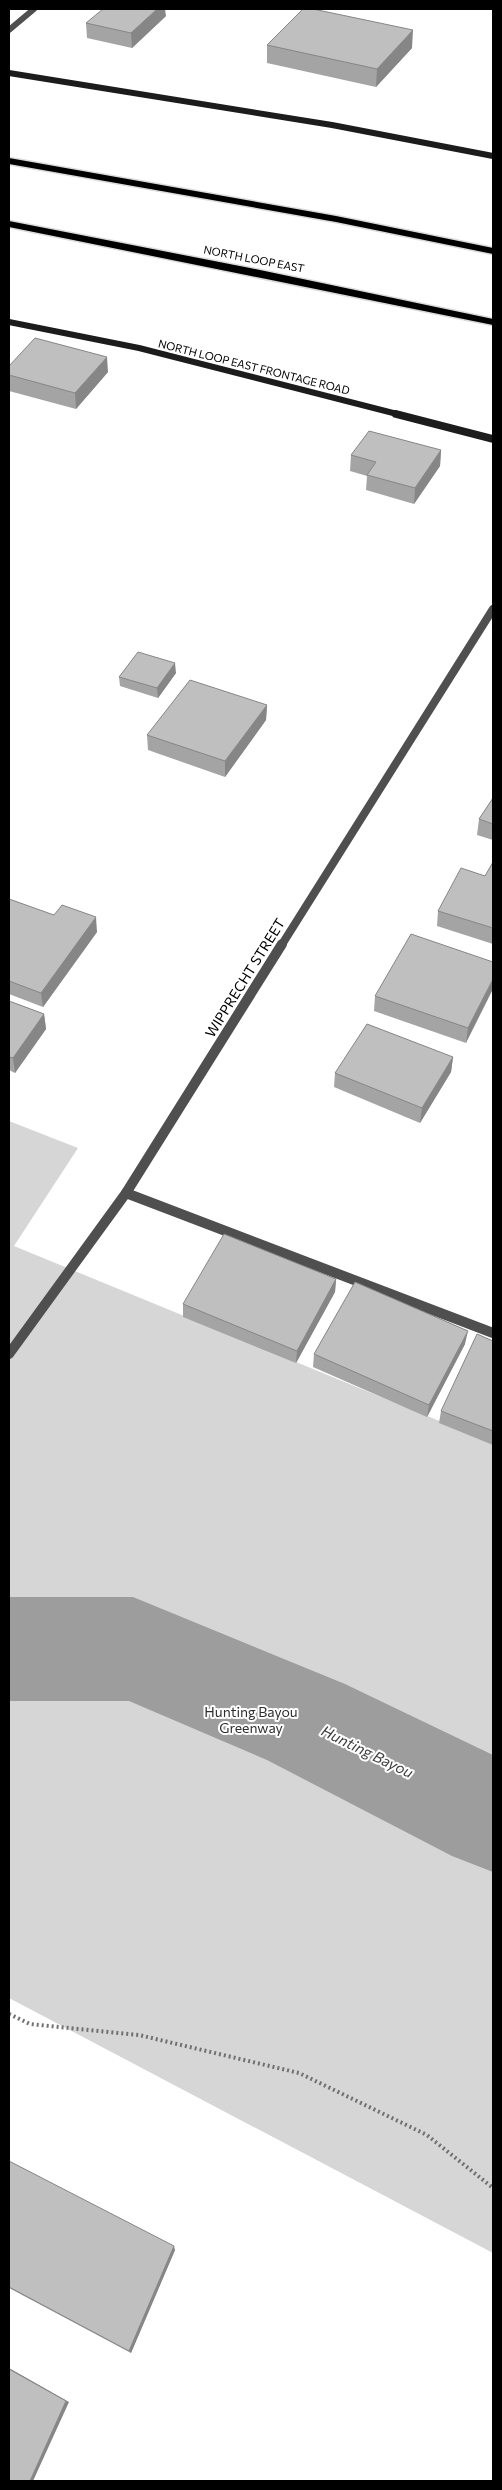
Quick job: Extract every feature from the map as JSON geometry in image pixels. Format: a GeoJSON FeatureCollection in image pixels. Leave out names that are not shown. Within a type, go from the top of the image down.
{"type":"FeatureCollection","features":[{"type":"Feature","properties":{"kind":"highway"},"geometry":{"type":"LineString","coordinates":[[9,161],[297,211],[493,251]]}},
{"type":"Feature","properties":{"kind":"highway","name":"NORTH LOOP EAST"},"geometry":{"type":"LineString","coordinates":[[9,224],[250,271],[493,322]]}},
{"type":"Feature","properties":{"kind":"main road"},"geometry":{"type":"LineString","coordinates":[[9,73],[332,125],[493,156]]}},
{"type":"Feature","properties":{"kind":"main road","name":"NORTH LOOP EAST FRONTAGE ROAD"},"geometry":{"type":"LineString","coordinates":[[9,322],[139,348],[493,439]]}},
{"type":"Feature","properties":{"kind":"street"},"geometry":{"type":"LineString","coordinates":[[9,30],[34,9]]}},
{"type":"Feature","properties":{"kind":"street","name":"WIPPRECHT STREET"},"geometry":{"type":"LineString","coordinates":[[9,1354],[32,1320],[126,1194],[493,609]]}},
{"type":"Feature","properties":{"kind":"street"},"geometry":{"type":"LineString","coordinates":[[126,1194],[493,1333]]}},
{"type":"Feature","properties":{"kind":"path"},"geometry":{"type":"LineString","coordinates":[[9,2014],[30,2024],[139,2035],[299,2073],[427,2135],[493,2188]]}},
{"type":"Feature","properties":{"kind":"green space","name":"Hunting Bayou Greenway"},"geometry":{"type":"Polygon","coordinates":[[[9,1121],[78,1148],[14,1246],[493,1443],[493,2253],[9,1998],[9,1121]]]}},
{"type":"Feature","properties":{"kind":"building"},"geometry":{"type":"Polygon","coordinates":[[[103,9],[157,9],[131,33],[86,23],[103,9]]]}},
{"type":"Feature","properties":{"kind":"building"},"geometry":{"type":"Polygon","coordinates":[[[303,9],[313,9],[413,30],[377,69],[267,45],[303,9]]]}},
{"type":"Feature","properties":{"kind":"building"},"geometry":{"type":"Polygon","coordinates":[[[35,338],[107,357],[75,393],[9,375],[9,366],[35,338]]]}},
{"type":"Feature","properties":{"kind":"building"},"geometry":{"type":"Polygon","coordinates":[[[369,431],[441,450],[415,488],[367,475],[376,462],[351,455],[369,431]]]}},
{"type":"Feature","properties":{"kind":"building"},"geometry":{"type":"Polygon","coordinates":[[[138,652],[175,663],[157,688],[119,677],[138,652]]]}},
{"type":"Feature","properties":{"kind":"building"},"geometry":{"type":"Polygon","coordinates":[[[190,680],[267,705],[225,761],[147,735],[190,680]]]}},
{"type":"Feature","properties":{"kind":"building"},"geometry":{"type":"Polygon","coordinates":[[[493,798],[493,824],[479,819],[493,798]]]}},
{"type":"Feature","properties":{"kind":"building"},"geometry":{"type":"Polygon","coordinates":[[[493,862],[493,928],[438,911],[461,868],[485,876],[493,862]]]}},
{"type":"Feature","properties":{"kind":"building"},"geometry":{"type":"Polygon","coordinates":[[[9,899],[54,915],[62,905],[96,917],[41,993],[9,981],[9,899]]]}},
{"type":"Feature","properties":{"kind":"building"},"geometry":{"type":"Polygon","coordinates":[[[411,934],[493,962],[493,979],[468,1028],[375,996],[411,934]]]}},
{"type":"Feature","properties":{"kind":"building"},"geometry":{"type":"Polygon","coordinates":[[[9,1001],[44,1014],[13,1058],[9,1057],[9,1001]]]}},
{"type":"Feature","properties":{"kind":"building"},"geometry":{"type":"Polygon","coordinates":[[[367,1024],[453,1057],[422,1108],[335,1073],[367,1024]]]}},
{"type":"Feature","properties":{"kind":"building"},"geometry":{"type":"Polygon","coordinates":[[[224,1234],[336,1279],[297,1351],[183,1304],[224,1234]]]}},
{"type":"Feature","properties":{"kind":"building"},"geometry":{"type":"Polygon","coordinates":[[[355,1282],[468,1331],[429,1405],[314,1354],[355,1282]]]}},
{"type":"Feature","properties":{"kind":"building"},"geometry":{"type":"Polygon","coordinates":[[[477,1334],[493,1341],[493,1431],[441,1411],[477,1334]]]}},
{"type":"Feature","properties":{"kind":"building"},"geometry":{"type":"Polygon","coordinates":[[[9,2161],[174,2246],[129,2351],[9,2287],[9,2161]]]}},
{"type":"Feature","properties":{"kind":"building"},"geometry":{"type":"Polygon","coordinates":[[[9,2369],[66,2401],[30,2481],[9,2481],[9,2369]]]}},
{"type":"Feature","properties":{"kind":"waterway","name":"Hunting Bayou"},"geometry":{"type":"LineString","coordinates":[[9,1649],[133,1649],[306,1722],[493,1815]]}}]}
